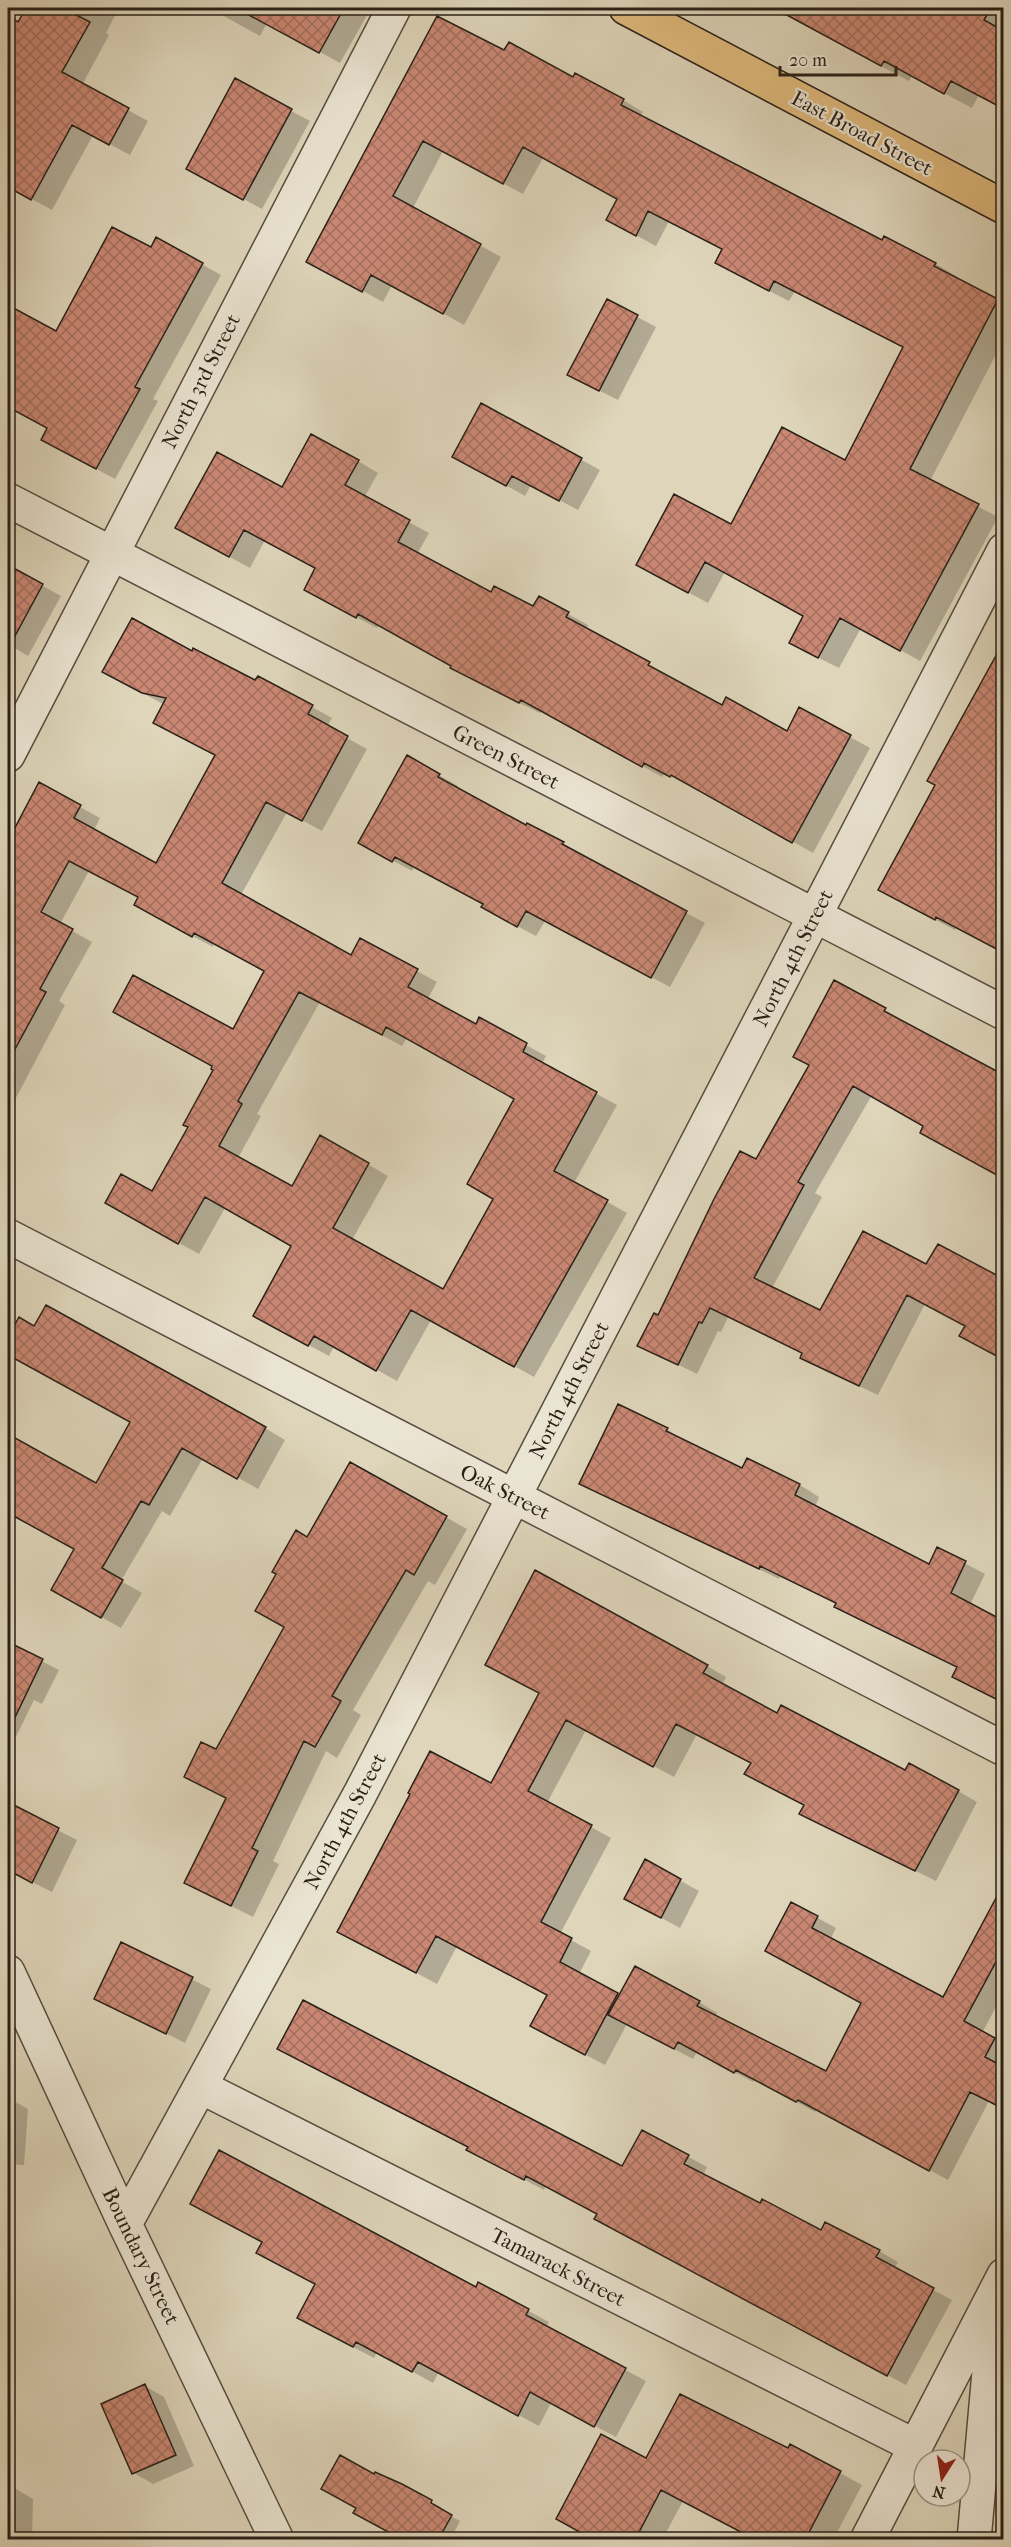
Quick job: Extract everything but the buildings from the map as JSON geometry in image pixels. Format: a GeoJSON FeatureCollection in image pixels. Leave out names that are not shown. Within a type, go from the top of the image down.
{"type":"FeatureCollection","features":[{"type":"Feature","properties":{"kind":"highway","name":"East Broad Street"},"geometry":{"type":"LineString","coordinates":[[626,8],[1004,207]]}},
{"type":"Feature","properties":{"kind":"street","name":"North 3rd Street"},"geometry":{"type":"LineString","coordinates":[[8,755],[394,8]]}},
{"type":"Feature","properties":{"kind":"street","name":"Green Street"},"geometry":{"type":"LineString","coordinates":[[8,500],[1004,1013]]}},
{"type":"Feature","properties":{"kind":"street","name":"North 4th Street"},"geometry":{"type":"LineString","coordinates":[[125,2224],[360,1794],[1004,550]]}},
{"type":"Feature","properties":{"kind":"street","name":"Oak Street"},"geometry":{"type":"LineString","coordinates":[[8,1236],[1004,1749]]}},
{"type":"Feature","properties":{"kind":"street","name":"Boundary Street"},"geometry":{"type":"LineString","coordinates":[[8,1972],[22,2033],[125,2224],[277,2540]]}},
{"type":"Feature","properties":{"kind":"street","name":"Tamarack Street"},"geometry":{"type":"LineString","coordinates":[[201,2087],[915,2446]]}},
{"type":"Feature","properties":{"kind":"street"},"geometry":{"type":"LineString","coordinates":[[867,2540],[1000,2282]]}},
{"type":"Feature","properties":{"kind":"street"},"geometry":{"type":"LineString","coordinates":[[974,2540],[1000,2282]]}}]}
